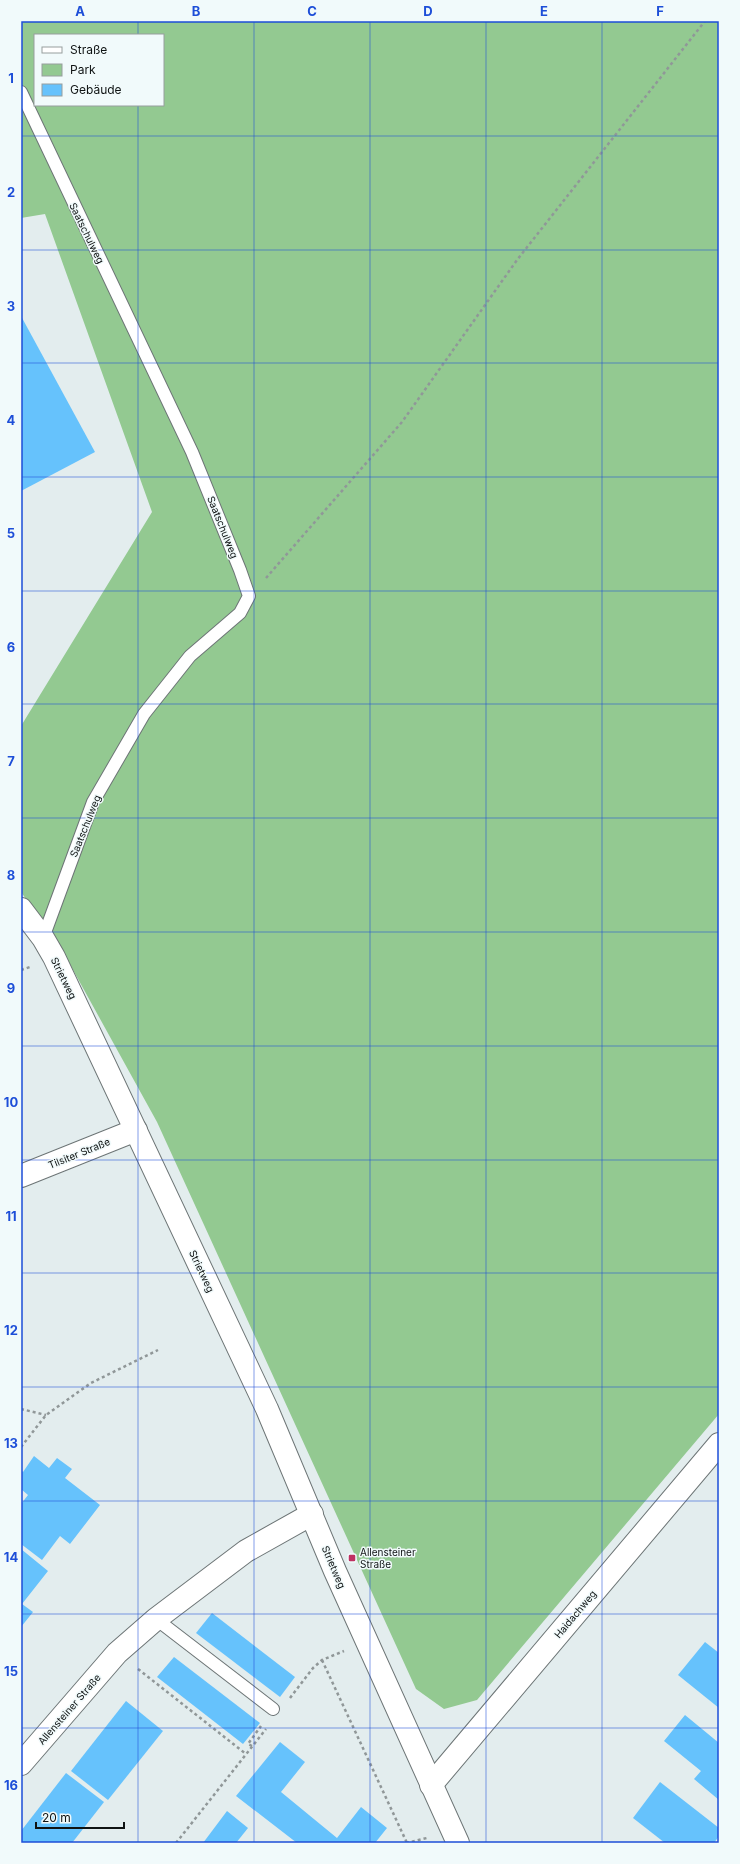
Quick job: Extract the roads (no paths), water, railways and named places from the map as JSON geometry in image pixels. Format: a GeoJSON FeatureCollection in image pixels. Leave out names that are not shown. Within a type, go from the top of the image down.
{"type":"FeatureCollection","features":[{"type":"Feature","properties":{"kind":"street","name":"Strietweg"},"geometry":{"type":"LineString","coordinates":[[21,909],[43,938],[136,1130],[267,1409],[368,1642],[458,1843]]}},
{"type":"Feature","properties":{"kind":"street","name":"Tilsiter Straße"},"geometry":{"type":"LineString","coordinates":[[21,1176],[136,1130]]}},
{"type":"Feature","properties":{"kind":"street","name":"Haidachweg"},"geometry":{"type":"LineString","coordinates":[[431,1785],[719,1444]]}},
{"type":"Feature","properties":{"kind":"street","name":"Allensteiner Straße"},"geometry":{"type":"LineString","coordinates":[[21,1764],[117,1653],[156,1619],[246,1551],[312,1514]]}},
{"type":"Feature","properties":{"kind":"lane","name":"Saatschulweg"},"geometry":{"type":"LineString","coordinates":[[21,92],[192,452],[249,596],[240,613],[190,656],[144,714],[93,802],[43,938]]}},
{"type":"Feature","properties":{"kind":"lane"},"geometry":{"type":"LineString","coordinates":[[156,1619],[273,1709]]}},
{"type":"Feature","properties":{"kind":"place","name":"Allensteiner Straße"},"geometry":{"type":"Point","coordinates":[352,1558]}}]}
